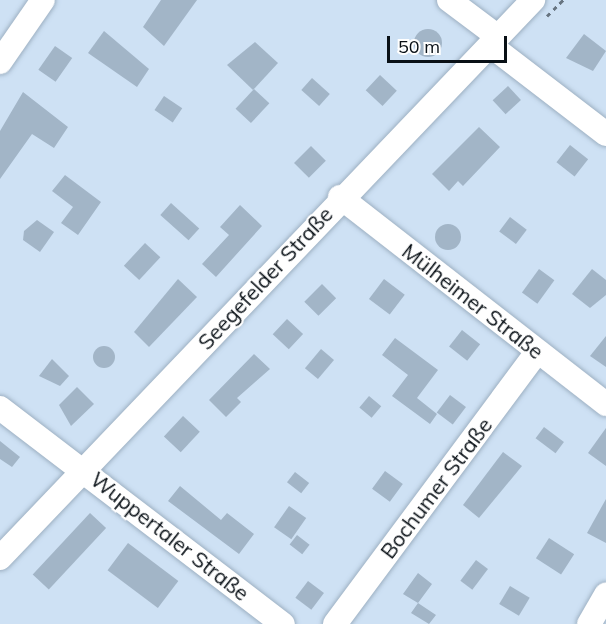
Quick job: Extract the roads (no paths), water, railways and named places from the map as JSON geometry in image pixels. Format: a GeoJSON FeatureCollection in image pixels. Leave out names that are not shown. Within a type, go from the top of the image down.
{"type":"FeatureCollection","features":[{"type":"Feature","properties":{"kind":"street"},"geometry":{"type":"LineString","coordinates":[[0,62],[43,0]]}},
{"type":"Feature","properties":{"kind":"street"},"geometry":{"type":"LineString","coordinates":[[449,0],[606,134]]}},
{"type":"Feature","properties":{"kind":"street","name":"Seegefelder Straße"},"geometry":{"type":"LineString","coordinates":[[0,558],[340,197],[533,0]]}},
{"type":"Feature","properties":{"kind":"street","name":"Mülheimer Straße"},"geometry":{"type":"LineString","coordinates":[[340,197],[606,404]]}},
{"type":"Feature","properties":{"kind":"street","name":"Bochumer Straße"},"geometry":{"type":"LineString","coordinates":[[335,624],[537,352]]}},
{"type":"Feature","properties":{"kind":"street","name":"Wuppertaler Straße"},"geometry":{"type":"LineString","coordinates":[[0,408],[283,624]]}},
{"type":"Feature","properties":{"kind":"street"},"geometry":{"type":"LineString","coordinates":[[589,624],[606,594]]}}]}
